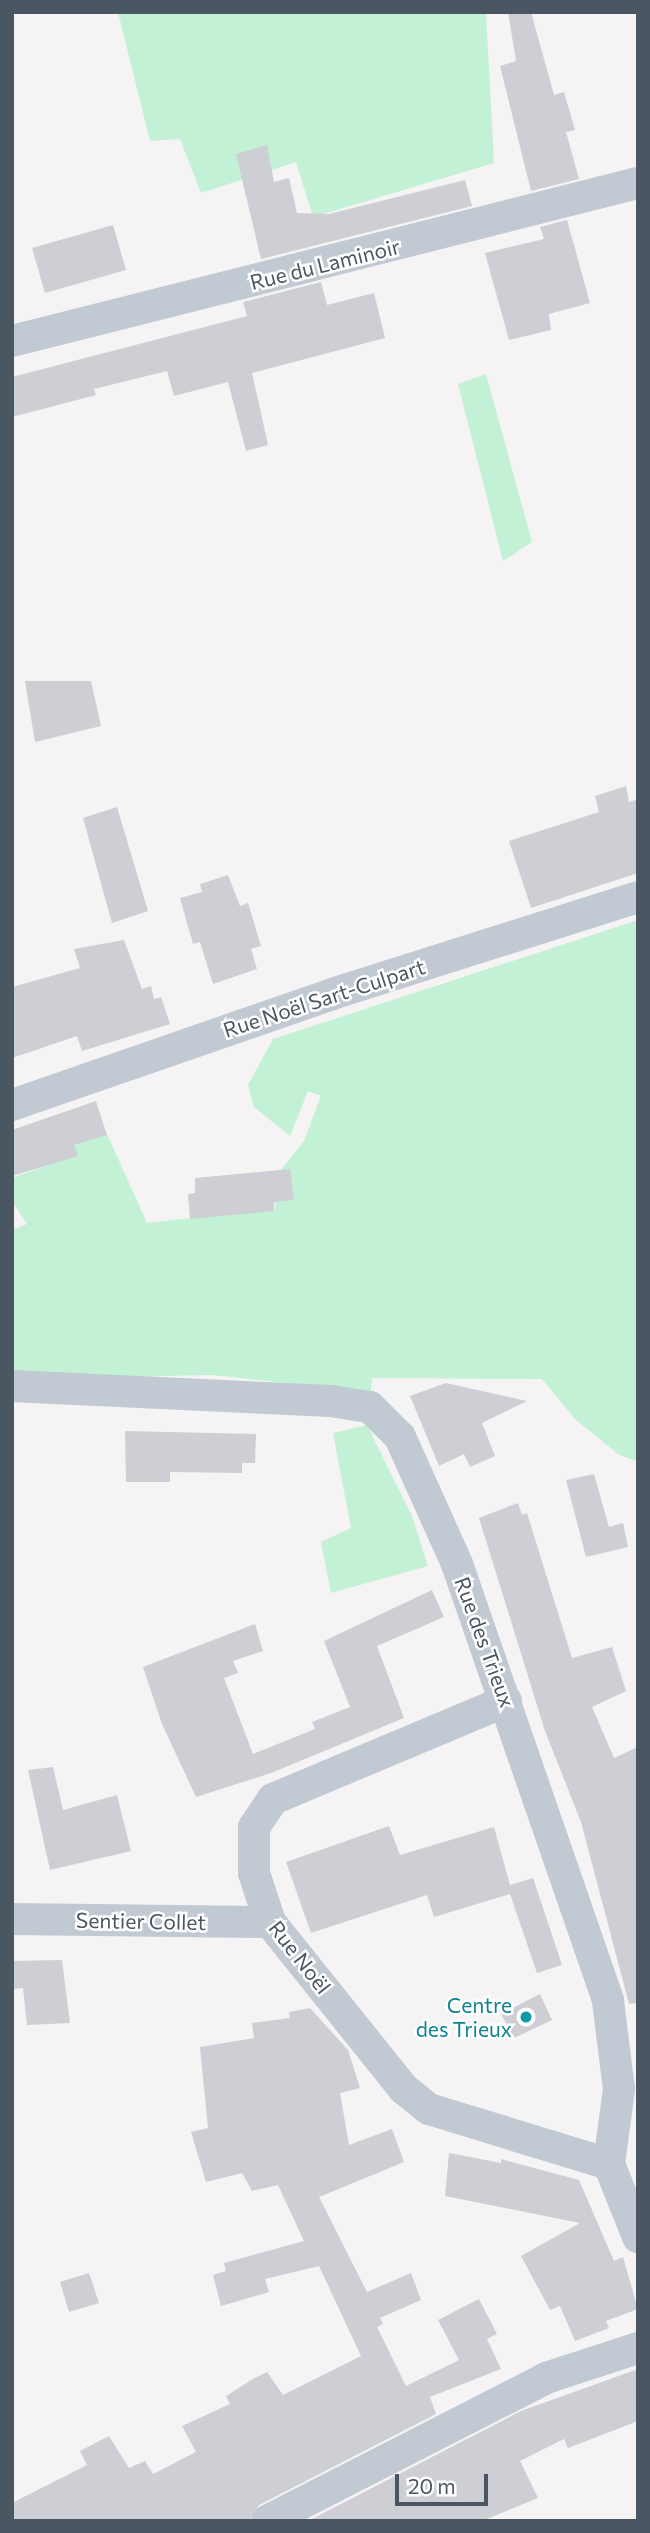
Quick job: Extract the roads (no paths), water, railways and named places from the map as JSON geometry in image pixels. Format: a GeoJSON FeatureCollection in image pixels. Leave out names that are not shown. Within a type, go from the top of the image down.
{"type":"FeatureCollection","features":[{"type":"Feature","properties":{"kind":"street","name":"Rue du Laminoir"},"geometry":{"type":"LineString","coordinates":[[12,341],[638,183]]}},
{"type":"Feature","properties":{"kind":"street","name":"Rue Noël Sart-Culpart"},"geometry":{"type":"LineString","coordinates":[[12,1105],[331,994],[638,897]]}},
{"type":"Feature","properties":{"kind":"street","name":"Rue des Trieux"},"geometry":{"type":"LineString","coordinates":[[12,1386],[314,1399],[369,1407],[400,1437],[457,1564],[608,2001],[619,2089],[609,2164],[638,2237]]}},
{"type":"Feature","properties":{"kind":"street","name":"Rue Noël"},"geometry":{"type":"LineString","coordinates":[[506,1701],[273,1799],[254,1827],[254,1873],[270,1922],[404,2089],[429,2109],[609,2164]]}},
{"type":"Feature","properties":{"kind":"street","name":"Sentier Collet"},"geometry":{"type":"LineString","coordinates":[[12,1919],[270,1922]]}},
{"type":"Feature","properties":{"kind":"street"},"geometry":{"type":"LineString","coordinates":[[267,2521],[546,2378],[638,2348]]}},
{"type":"Feature","properties":{"kind":"place","name":"Centre des Trieux"},"geometry":{"type":"Point","coordinates":[526,2017]}}]}
